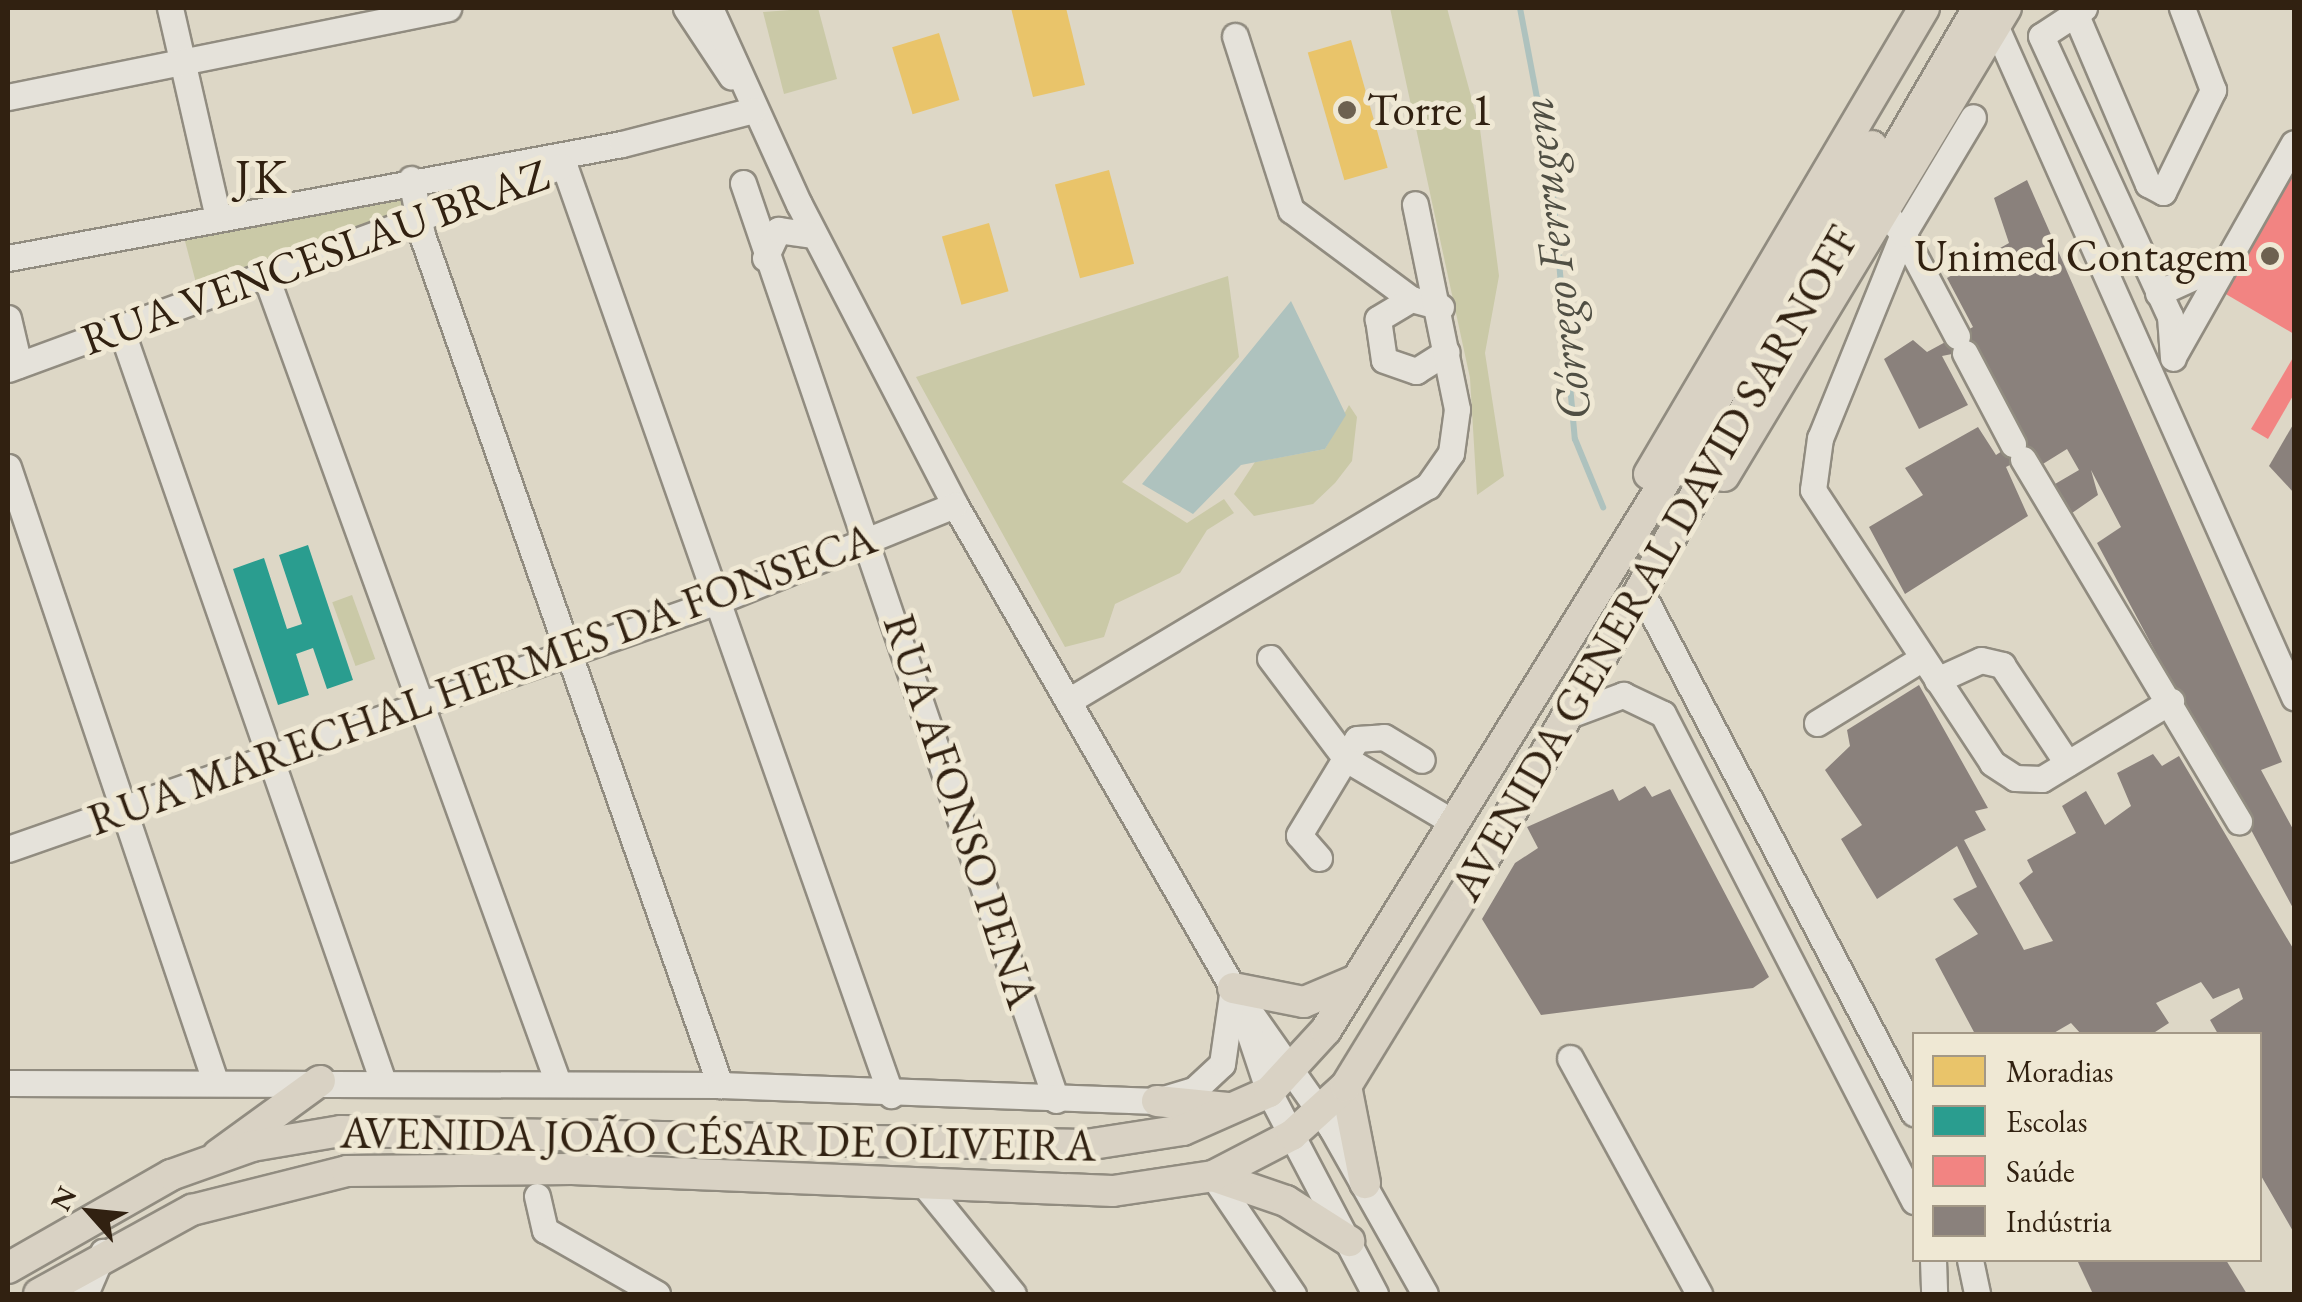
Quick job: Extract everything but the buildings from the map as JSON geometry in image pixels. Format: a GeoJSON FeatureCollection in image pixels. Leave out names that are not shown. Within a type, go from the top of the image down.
{"type":"FeatureCollection","features":[{"type":"Feature","properties":{"kind":"main road"},"geometry":{"type":"LineString","coordinates":[[1586,597],[1688,398],[1924,8]]}},
{"type":"Feature","properties":{"kind":"main road","name":"AVENIDA GENERAL DAVID SARNOFF"},"geometry":{"type":"LineString","coordinates":[[1270,1092],[1294,1070],[1360,976],[1449,820],[1586,597],[1712,411],[1955,8]]}},
{"type":"Feature","properties":{"kind":"main road"},"geometry":{"type":"LineString","coordinates":[[1597,663],[1647,603],[1882,209],[1993,13]]}},
{"type":"Feature","properties":{"kind":"main road","name":"AVENIDA GENERAL DAVID SARNOFF"},"geometry":{"type":"LineString","coordinates":[[1292,1135],[1321,1113],[1346,1086],[1597,663],[1993,13]]}},
{"type":"Feature","properties":{"kind":"main road"},"geometry":{"type":"LineString","coordinates":[[1234,988],[1304,1002],[1360,976]]}},
{"type":"Feature","properties":{"kind":"main road"},"geometry":{"type":"LineString","coordinates":[[212,1160],[250,1124],[320,1081]]}},
{"type":"Feature","properties":{"kind":"main road"},"geometry":{"type":"LineString","coordinates":[[1346,1086],[1365,1183]]}},
{"type":"Feature","properties":{"kind":"main road","name":"AVENIDA JOÃO CÉSAR DE OLIVEIRA"},"geometry":{"type":"LineString","coordinates":[[8,1268],[74,1223],[212,1160],[252,1146],[396,1128],[1086,1145],[1183,1130],[1270,1092]]}},
{"type":"Feature","properties":{"kind":"main road"},"geometry":{"type":"LineString","coordinates":[[1157,1101],[1236,1108]]}},
{"type":"Feature","properties":{"kind":"main road","name":"AVENIDA JOÃO CÉSAR DE OLIVEIRA"},"geometry":{"type":"LineString","coordinates":[[39,1294],[103,1252],[192,1210],[347,1171],[922,1182],[1114,1191],[1213,1176],[1292,1135]]}},
{"type":"Feature","properties":{"kind":"main road"},"geometry":{"type":"LineString","coordinates":[[1213,1176],[1286,1200],[1349,1242]]}},
{"type":"Feature","properties":{"kind":"street"},"geometry":{"type":"LineString","coordinates":[[170,8],[218,217]]}},
{"type":"Feature","properties":{"kind":"street"},"geometry":{"type":"LineString","coordinates":[[8,97],[182,66],[448,8]]}},
{"type":"Feature","properties":{"kind":"street"},"geometry":{"type":"LineString","coordinates":[[686,8],[753,110]]}},
{"type":"Feature","properties":{"kind":"street"},"geometry":{"type":"LineString","coordinates":[[710,8],[753,110],[814,235],[955,504],[1234,988],[1294,1070],[1365,1183],[1425,1294]]}},
{"type":"Feature","properties":{"kind":"street"},"geometry":{"type":"LineString","coordinates":[[2172,358],[2175,332],[2042,36],[2070,9],[2148,184],[2163,192],[2213,90],[2182,8]]}},
{"type":"Feature","properties":{"kind":"street"},"geometry":{"type":"LineString","coordinates":[[1993,13],[2158,384],[2219,545],[2294,697]]}},
{"type":"Feature","properties":{"kind":"street"},"geometry":{"type":"LineString","coordinates":[[1235,36],[1291,210],[1411,299],[1441,307]]}},
{"type":"Feature","properties":{"kind":"street"},"geometry":{"type":"LineString","coordinates":[[8,258],[411,179],[622,144],[753,110]]}},
{"type":"Feature","properties":{"kind":"street"},"geometry":{"type":"LineString","coordinates":[[1973,116],[1904,234],[1809,469],[1847,548],[2004,771],[2042,779],[2171,702]]}},
{"type":"Feature","properties":{"kind":"street"},"geometry":{"type":"LineString","coordinates":[[2158,384],[2294,143]]}},
{"type":"Feature","properties":{"kind":"street","name":"RUA VENCESLAU BRAZ"},"geometry":{"type":"LineString","coordinates":[[13,367],[622,144]]}},
{"type":"Feature","properties":{"kind":"street"},"geometry":{"type":"LineString","coordinates":[[564,165],[723,598],[891,1095]]}},
{"type":"Feature","properties":{"kind":"street"},"geometry":{"type":"LineString","coordinates":[[411,179],[416,219],[720,1084]]}},
{"type":"Feature","properties":{"kind":"street","name":"RUA AFONSO PENA"},"geometry":{"type":"LineString","coordinates":[[743,183],[766,258],[873,542],[1056,1100]]}},
{"type":"Feature","properties":{"kind":"street"},"geometry":{"type":"LineString","coordinates":[[1070,700],[1428,486],[1451,453],[1456,409],[1441,307],[1415,204]]}},
{"type":"Feature","properties":{"kind":"street"},"geometry":{"type":"LineString","coordinates":[[1882,209],[1904,234],[2018,451],[2239,821]]}},
{"type":"Feature","properties":{"kind":"street"},"geometry":{"type":"LineString","coordinates":[[766,258],[778,230],[814,235]]}},
{"type":"Feature","properties":{"kind":"street"},"geometry":{"type":"LineString","coordinates":[[2158,293],[2200,279],[2228,260]]}},
{"type":"Feature","properties":{"kind":"street"},"geometry":{"type":"LineString","coordinates":[[266,274],[427,705],[558,1083]]}},
{"type":"Feature","properties":{"kind":"street"},"geometry":{"type":"LineString","coordinates":[[2199,311],[2200,279]]}},
{"type":"Feature","properties":{"kind":"street"},"geometry":{"type":"LineString","coordinates":[[1411,299],[1378,319],[1384,360],[1416,371],[1447,352]]}},
{"type":"Feature","properties":{"kind":"street"},"geometry":{"type":"LineString","coordinates":[[8,318],[13,367]]}},
{"type":"Feature","properties":{"kind":"street"},"geometry":{"type":"LineString","coordinates":[[122,329],[382,1080]]}},
{"type":"Feature","properties":{"kind":"street"},"geometry":{"type":"LineString","coordinates":[[8,467],[216,1081]]}},
{"type":"Feature","properties":{"kind":"street","name":"RUA MARECHAL HERMES DA FONSECA"},"geometry":{"type":"LineString","coordinates":[[8,849],[274,759],[723,598],[873,542],[955,504]]}},
{"type":"Feature","properties":{"kind":"street"},"geometry":{"type":"LineString","coordinates":[[1647,603],[1912,1108]]}},
{"type":"Feature","properties":{"kind":"street"},"geometry":{"type":"LineString","coordinates":[[1270,658],[1346,759],[1449,820]]}},
{"type":"Feature","properties":{"kind":"street"},"geometry":{"type":"LineString","coordinates":[[1817,723],[1921,658]]}},
{"type":"Feature","properties":{"kind":"street"},"geometry":{"type":"LineString","coordinates":[[1937,680],[1982,660],[2002,665],[2067,763]]}},
{"type":"Feature","properties":{"kind":"street"},"geometry":{"type":"LineString","coordinates":[[1569,715],[1623,694],[1663,714],[1912,1197]]}},
{"type":"Feature","properties":{"kind":"street"},"geometry":{"type":"LineString","coordinates":[[1319,858],[1299,835],[1346,759],[1368,734],[1422,760]]}},
{"type":"Feature","properties":{"kind":"street"},"geometry":{"type":"LineString","coordinates":[[1234,988],[1270,1092],[1375,1294]]}},
{"type":"Feature","properties":{"kind":"street"},"geometry":{"type":"LineString","coordinates":[[8,1083],[382,1080],[720,1084],[891,1095],[1157,1101],[1194,1090],[1222,1064],[1234,988]]}},
{"type":"Feature","properties":{"kind":"street"},"geometry":{"type":"LineString","coordinates":[[1570,1058],[1699,1294]]}},
{"type":"Feature","properties":{"kind":"street"},"geometry":{"type":"LineString","coordinates":[[1213,1176],[1293,1294]]}},
{"type":"Feature","properties":{"kind":"street"},"geometry":{"type":"LineString","coordinates":[[922,1182],[1013,1294]]}},
{"type":"Feature","properties":{"kind":"street"},"geometry":{"type":"LineString","coordinates":[[537,1196],[545,1230],[572,1252],[657,1294]]}},
{"type":"Feature","properties":{"kind":"street"},"geometry":{"type":"LineString","coordinates":[[85,1294],[103,1252]]}},
{"type":"Feature","properties":{"kind":"street"},"geometry":{"type":"LineString","coordinates":[[1933,1262],[1934,1294]]}},
{"type":"Feature","properties":{"kind":"street"},"geometry":{"type":"LineString","coordinates":[[1970,1262],[1976,1294]]}},
{"type":"Feature","properties":{"kind":"green space"},"geometry":{"type":"Polygon","coordinates":[[[818,8],[837,79],[784,94],[763,12],[818,8]]]}},
{"type":"Feature","properties":{"kind":"green space"},"geometry":{"type":"Polygon","coordinates":[[[1390,8],[1447,8],[1480,129],[1499,276],[1485,353],[1504,476],[1477,495],[1470,378],[1390,8]]]}},
{"type":"Feature","properties":{"kind":"green space"},"geometry":{"type":"Polygon","coordinates":[[[410,180],[415,219],[200,298],[181,226],[410,180]]]}},
{"type":"Feature","properties":{"kind":"green space"},"geometry":{"type":"Polygon","coordinates":[[[1228,276],[1239,357],[1122,482],[1187,523],[1224,499],[1234,513],[1207,530],[1180,573],[1115,604],[1104,637],[1065,647],[916,377],[1228,276]]]}},
{"type":"Feature","properties":{"kind":"green space"},"geometry":{"type":"Polygon","coordinates":[[[1349,405],[1357,417],[1352,461],[1335,483],[1313,504],[1254,516],[1234,494],[1255,462],[1325,449],[1349,405]]]}},
{"type":"Feature","properties":{"kind":"green space"},"geometry":{"type":"Polygon","coordinates":[[[352,595],[375,659],[356,666],[332,602],[352,595]]]}},
{"type":"Feature","properties":{"kind":"shaded area"},"geometry":{"type":"Polygon","coordinates":[[[1291,301],[1346,415],[1325,449],[1241,465],[1193,514],[1142,484],[1291,301]]]}},
{"type":"Feature","properties":{"kind":"waterway","name":"Córrego Ferrugem"},"geometry":{"type":"LineString","coordinates":[[1520,8],[1551,172],[1575,439],[1603,507]]}},
{"type":"Feature","properties":{"kind":"place","name":"Torre 1"},"geometry":{"type":"Point","coordinates":[1347,110]}},
{"type":"Feature","properties":{"kind":"place","name":"Unimed Contagem"},"geometry":{"type":"Point","coordinates":[2270,256]}},
{"type":"Feature","properties":{"kind":"district","name":"JK"},"geometry":{"type":"Point","coordinates":[262,177]}}]}
